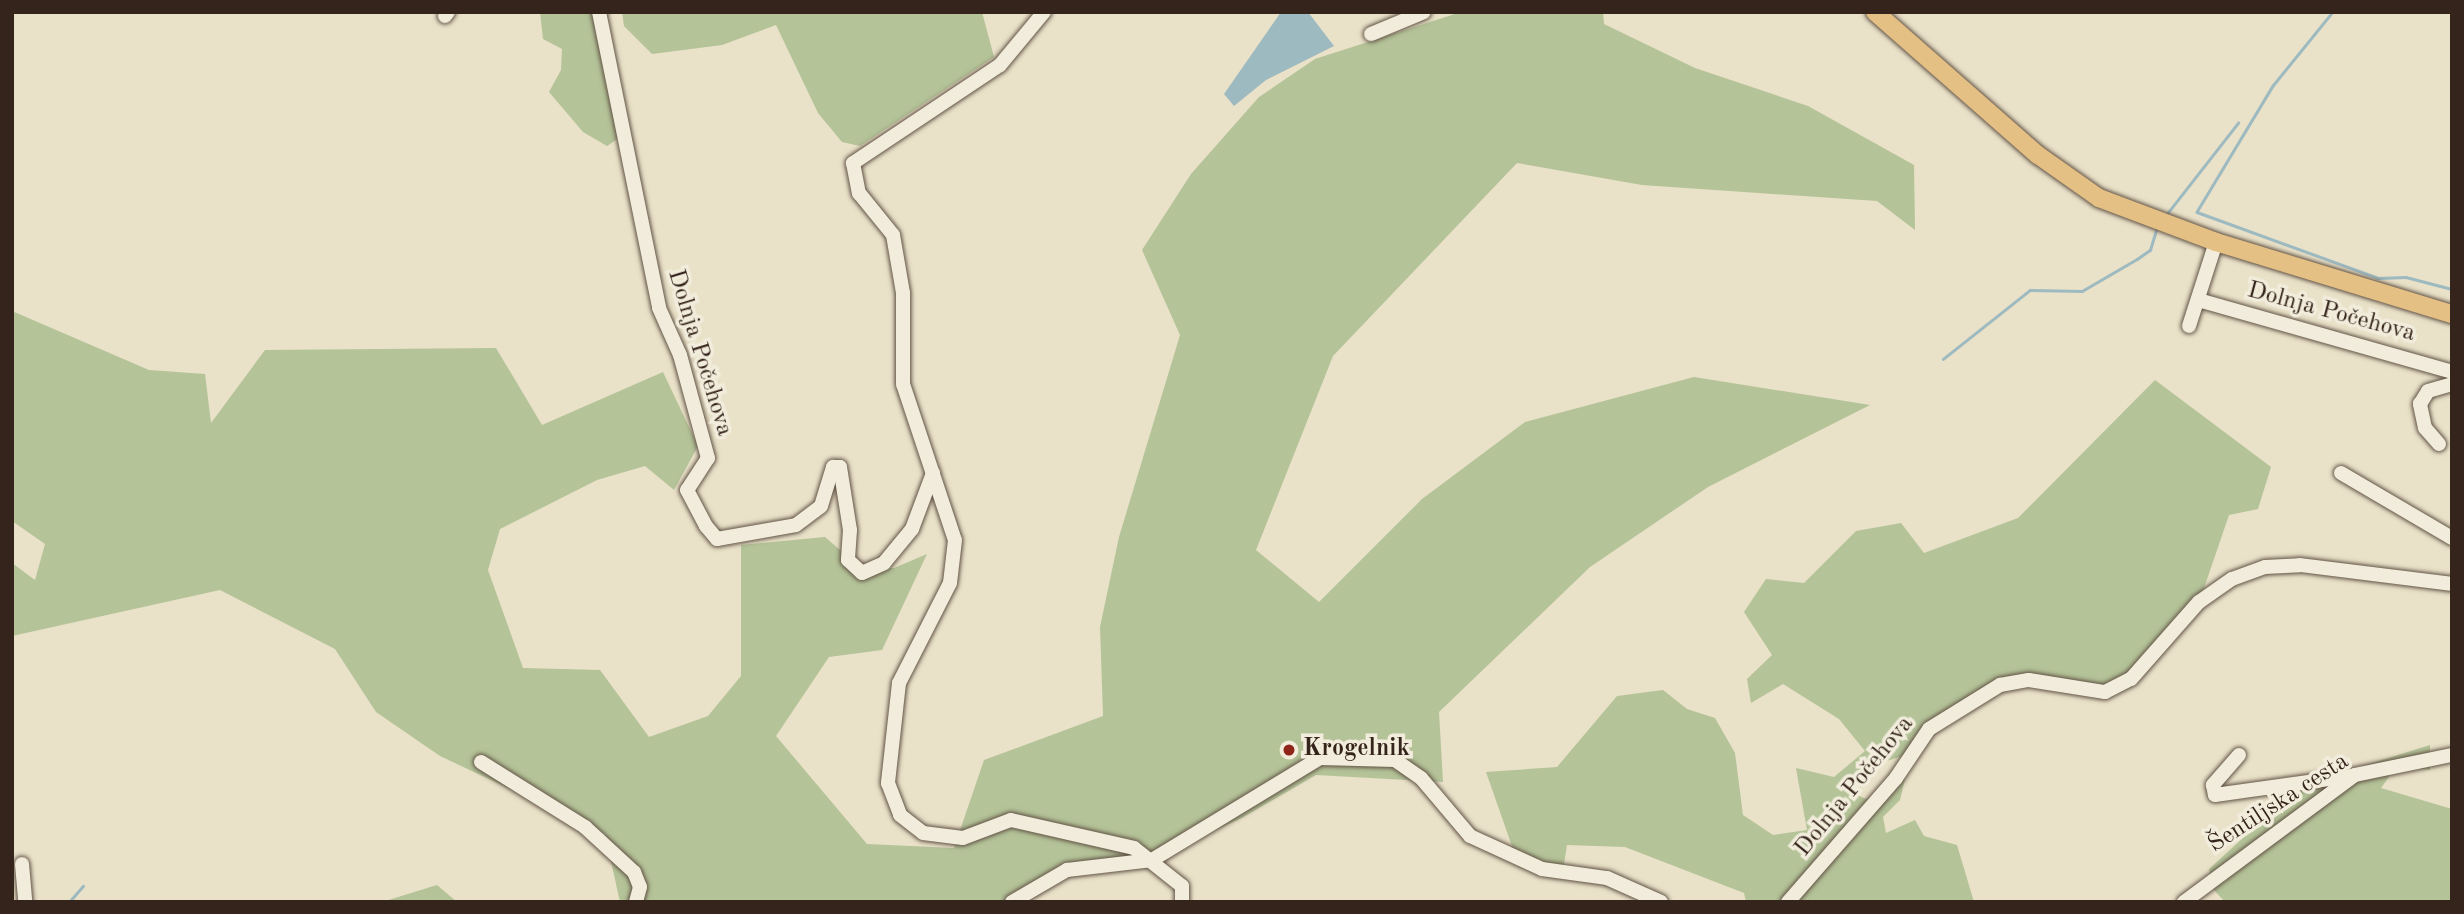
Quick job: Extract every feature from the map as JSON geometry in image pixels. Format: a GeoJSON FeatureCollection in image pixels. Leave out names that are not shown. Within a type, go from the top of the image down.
{"type":"FeatureCollection","features":[{"type":"Feature","properties":{"kind":"main road"},"geometry":{"type":"LineString","coordinates":[[1875,12],[2071,181],[2123,209],[2216,242],[2452,314]]}},
{"type":"Feature","properties":{"kind":"street","name":"Dolnja Počehova"},"geometry":{"type":"LineString","coordinates":[[599,12],[659,308],[680,355],[708,458],[687,490],[706,526],[717,539],[796,525],[821,506],[833,467],[839,467],[850,530],[848,560],[862,573],[884,563],[907,535],[933,473]]}},
{"type":"Feature","properties":{"kind":"street"},"geometry":{"type":"LineString","coordinates":[[1044,12],[1000,65],[853,163],[859,193],[893,235],[903,293],[903,384],[933,473],[950,509],[956,556],[950,583],[899,683],[891,799],[910,824],[937,838],[963,838],[1011,820],[1134,848],[1182,886],[1182,902]]}},
{"type":"Feature","properties":{"kind":"street"},"geometry":{"type":"LineString","coordinates":[[1371,34],[1424,12]]}},
{"type":"Feature","properties":{"kind":"street"},"geometry":{"type":"LineString","coordinates":[[2189,326],[2216,242]]}},
{"type":"Feature","properties":{"kind":"street","name":"Dolnja Počehova"},"geometry":{"type":"LineString","coordinates":[[2198,300],[2452,372]]}},
{"type":"Feature","properties":{"kind":"street"},"geometry":{"type":"LineString","coordinates":[[2439,444],[2425,428],[2420,404],[2428,391],[2452,383]]}},
{"type":"Feature","properties":{"kind":"street"},"geometry":{"type":"LineString","coordinates":[[2341,473],[2452,538]]}},
{"type":"Feature","properties":{"kind":"street","name":"Dolnja Počehova"},"geometry":{"type":"LineString","coordinates":[[1788,902],[1896,778],[1929,729],[2000,685],[2029,680],[2105,692],[2131,679],[2199,602],[2232,579],[2264,567],[2300,565],[2452,584]]}},
{"type":"Feature","properties":{"kind":"street"},"geometry":{"type":"LineString","coordinates":[[2239,755],[2213,785],[2215,795],[2355,775]]}},
{"type":"Feature","properties":{"kind":"street","name":"Šentiljska cesta"},"geometry":{"type":"LineString","coordinates":[[2184,902],[2355,775],[2452,755]]}},
{"type":"Feature","properties":{"kind":"street"},"geometry":{"type":"LineString","coordinates":[[1012,902],[1067,870],[1152,860],[1320,758],[1395,760],[1421,778],[1470,836],[1542,869],[1607,878],[1661,902]]}},
{"type":"Feature","properties":{"kind":"street"},"geometry":{"type":"LineString","coordinates":[[481,762],[584,827],[634,872],[640,887],[636,902]]}},
{"type":"Feature","properties":{"kind":"street"},"geometry":{"type":"LineString","coordinates":[[22,864],[25,902]]}},
{"type":"Feature","properties":{"kind":"green space"},"geometry":{"type":"Polygon","coordinates":[[[540,12],[594,12],[619,138],[607,146],[583,132],[549,92],[561,70],[562,49],[543,39],[540,12]]]}},
{"type":"Feature","properties":{"kind":"green space"},"geometry":{"type":"Polygon","coordinates":[[[622,12],[982,12],[994,57],[860,146],[842,142],[818,113],[776,25],[722,45],[652,54],[624,26],[622,12]]]}},
{"type":"Feature","properties":{"kind":"green space"},"geometry":{"type":"Polygon","coordinates":[[[1461,12],[1603,12],[1604,24],[1695,68],[1808,106],[1914,165],[1915,230],[1877,201],[1642,185],[1517,163],[1333,356],[1256,550],[1319,602],[1422,499],[1525,422],[1694,377],[1870,405],[1708,487],[1590,567],[1439,712],[1443,782],[1316,775],[1242,818],[1136,866],[1060,879],[1016,902],[620,902],[605,834],[440,756],[376,712],[335,649],[220,590],[12,636],[12,563],[35,580],[45,544],[12,521],[12,311],[149,370],[205,374],[211,423],[265,350],[496,348],[542,425],[663,372],[698,446],[674,490],[645,466],[597,480],[500,529],[488,570],[523,668],[600,670],[649,737],[708,716],[741,676],[741,545],[825,537],[861,568],[894,568],[927,554],[882,650],[829,657],[776,736],[867,844],[954,848],[984,760],[1103,716],[1100,627],[1119,537],[1180,335],[1142,250],[1191,174],[1259,97],[1315,59],[1461,12]]]}},
{"type":"Feature","properties":{"kind":"green space"},"geometry":{"type":"Polygon","coordinates":[[[2155,380],[2271,467],[2258,509],[2229,515],[2202,594],[2130,678],[2103,690],[1999,683],[1907,755],[1862,768],[1846,790],[1866,799],[1905,779],[1900,800],[1883,817],[1886,833],[1915,820],[1924,836],[1957,845],[1974,902],[1746,902],[1744,893],[1625,847],[1567,845],[1563,870],[1514,852],[1486,772],[1557,767],[1617,696],[1663,690],[1687,709],[1715,718],[1735,753],[1743,815],[1773,835],[1807,830],[1796,768],[1834,777],[1865,751],[1839,719],[1783,684],[1751,703],[1747,679],[1772,655],[1744,612],[1766,579],[1804,583],[1856,531],[1901,523],[1924,553],[2018,518],[2155,380]]]}},
{"type":"Feature","properties":{"kind":"green space"},"geometry":{"type":"Polygon","coordinates":[[[2430,745],[2430,770],[2396,767],[2381,788],[2452,809],[2452,902],[2225,902],[2214,890],[2209,869],[2301,785],[2430,745]]]}},
{"type":"Feature","properties":{"kind":"green space"},"geometry":{"type":"Polygon","coordinates":[[[437,885],[457,902],[382,902],[437,885]]]}},
{"type":"Feature","properties":{"kind":"water"},"geometry":{"type":"Polygon","coordinates":[[[1281,12],[1308,12],[1334,46],[1266,80],[1234,106],[1224,94],[1281,12]]]}},
{"type":"Feature","properties":{"kind":"waterway"},"geometry":{"type":"LineString","coordinates":[[2333,12],[2273,86],[2197,212],[2378,278],[2406,277],[2452,289]]}},
{"type":"Feature","properties":{"kind":"waterway"},"geometry":{"type":"LineString","coordinates":[[2166,215],[2238,123]]}},
{"type":"Feature","properties":{"kind":"waterway"},"geometry":{"type":"LineString","coordinates":[[1943,359],[2030,290],[2082,291],[2137,259],[2150,250],[2156,230]]}},
{"type":"Feature","properties":{"kind":"waterway"},"geometry":{"type":"LineString","coordinates":[[69,902],[83,886]]}},
{"type":"Feature","properties":{"kind":"place","name":"Krogelnik"},"geometry":{"type":"Point","coordinates":[1289,750]}}]}
